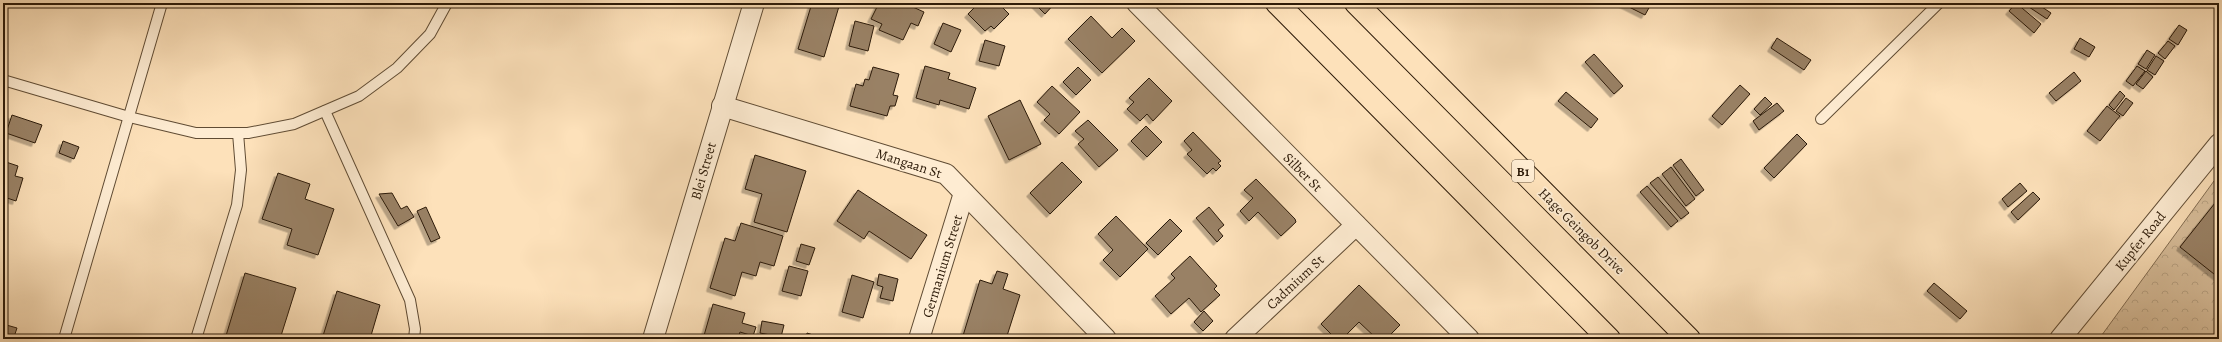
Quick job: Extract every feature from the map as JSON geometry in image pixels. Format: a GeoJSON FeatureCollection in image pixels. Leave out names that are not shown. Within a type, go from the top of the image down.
{"type":"FeatureCollection","features":[{"type":"Feature","properties":{"kind":"highway"},"geometry":{"type":"LineString","coordinates":[[1277,3],[1609,339]]}},
{"type":"Feature","properties":{"kind":"highway","name":"Hage Geingob Drive"},"geometry":{"type":"LineString","coordinates":[[1356,3],[1689,339]]}},
{"type":"Feature","properties":{"kind":"street","name":"Blei Street"},"geometry":{"type":"LineString","coordinates":[[653,339],[754,3]]}},
{"type":"Feature","properties":{"kind":"street","name":"Silber St"},"geometry":{"type":"LineString","coordinates":[[1137,3],[1356,226],[1470,339]]}},
{"type":"Feature","properties":{"kind":"street","name":"Mangaan St"},"geometry":{"type":"LineString","coordinates":[[722,106],[941,172],[951,178],[1106,339]]}},
{"type":"Feature","properties":{"kind":"street","name":"Kupfer Road"},"geometry":{"type":"LineString","coordinates":[[2060,339],[2219,144]]}},
{"type":"Feature","properties":{"kind":"street","name":"Germanium Street"},"geometry":{"type":"LineString","coordinates":[[920,339],[964,193]]}},
{"type":"Feature","properties":{"kind":"street","name":"Cadmium St"},"geometry":{"type":"LineString","coordinates":[[1235,339],[1356,226]]}},
{"type":"Feature","properties":{"kind":"lane"},"geometry":{"type":"LineString","coordinates":[[64,339],[162,3]]}},
{"type":"Feature","properties":{"kind":"lane"},"geometry":{"type":"LineString","coordinates":[[3,80],[129,117],[196,133],[238,133],[294,124],[359,96],[396,68],[430,34],[447,3]]}},
{"type":"Feature","properties":{"kind":"lane"},"geometry":{"type":"LineString","coordinates":[[1821,119],[1939,3]]}},
{"type":"Feature","properties":{"kind":"lane"},"geometry":{"type":"LineString","coordinates":[[325,111],[410,300],[415,329],[414,339]]}},
{"type":"Feature","properties":{"kind":"lane"},"geometry":{"type":"LineString","coordinates":[[196,339],[237,205],[241,170],[238,133]]}},
{"type":"Feature","properties":{"kind":"green space"},"geometry":{"type":"Polygon","coordinates":[[[2219,180],[2219,339],[2099,339],[2214,181],[2219,180]]]}},
{"type":"Feature","properties":{"kind":"building"},"geometry":{"type":"Polygon","coordinates":[[[812,3],[840,3],[824,57],[798,49],[812,3]]]}},
{"type":"Feature","properties":{"kind":"building"},"geometry":{"type":"Polygon","coordinates":[[[879,3],[904,3],[924,12],[918,26],[911,23],[903,40],[879,30],[882,24],[871,19],[879,3]]]}},
{"type":"Feature","properties":{"kind":"building"},"geometry":{"type":"Polygon","coordinates":[[[979,3],[998,3],[1009,14],[994,29],[991,26],[985,31],[968,14],[979,3]]]}},
{"type":"Feature","properties":{"kind":"building"},"geometry":{"type":"Polygon","coordinates":[[[1034,3],[1055,3],[1045,14],[1034,3]]]}},
{"type":"Feature","properties":{"kind":"building"},"geometry":{"type":"Polygon","coordinates":[[[1621,3],[1643,3],[1650,6],[1645,15],[1621,3]]]}},
{"type":"Feature","properties":{"kind":"building"},"geometry":{"type":"Polygon","coordinates":[[[2016,3],[2041,24],[2034,33],[2009,11],[2016,3]]]}},
{"type":"Feature","properties":{"kind":"building"},"geometry":{"type":"Polygon","coordinates":[[[2023,3],[2036,3],[2051,13],[2047,19],[2023,3]]]}},
{"type":"Feature","properties":{"kind":"building"},"geometry":{"type":"Polygon","coordinates":[[[1091,16],[1112,38],[1122,28],[1135,41],[1102,73],[1068,39],[1091,16]]]}},
{"type":"Feature","properties":{"kind":"building"},"geometry":{"type":"Polygon","coordinates":[[[855,21],[874,26],[868,51],[849,46],[855,21]]]}},
{"type":"Feature","properties":{"kind":"building"},"geometry":{"type":"Polygon","coordinates":[[[943,23],[961,30],[951,52],[934,44],[943,23]]]}},
{"type":"Feature","properties":{"kind":"building"},"geometry":{"type":"Polygon","coordinates":[[[2179,25],[2187,30],[2178,45],[2169,39],[2179,25]]]}},
{"type":"Feature","properties":{"kind":"building"},"geometry":{"type":"Polygon","coordinates":[[[1777,38],[1811,60],[1804,70],[1771,48],[1777,38]]]}},
{"type":"Feature","properties":{"kind":"building"},"geometry":{"type":"Polygon","coordinates":[[[2080,38],[2095,47],[2089,57],[2074,49],[2080,38]]]}},
{"type":"Feature","properties":{"kind":"building"},"geometry":{"type":"Polygon","coordinates":[[[985,40],[1005,46],[999,66],[979,61],[985,40]]]}},
{"type":"Feature","properties":{"kind":"building"},"geometry":{"type":"Polygon","coordinates":[[[2168,41],[2175,46],[2165,59],[2158,53],[2168,41]]]}},
{"type":"Feature","properties":{"kind":"building"},"geometry":{"type":"Polygon","coordinates":[[[2147,50],[2155,55],[2146,69],[2138,64],[2147,50]]]}},
{"type":"Feature","properties":{"kind":"building"},"geometry":{"type":"Polygon","coordinates":[[[1594,54],[1623,86],[1614,94],[1585,62],[1594,54]]]}},
{"type":"Feature","properties":{"kind":"building"},"geometry":{"type":"Polygon","coordinates":[[[2156,56],[2164,61],[2155,75],[2147,70],[2156,56]]]}},
{"type":"Feature","properties":{"kind":"building"},"geometry":{"type":"Polygon","coordinates":[[[925,66],[950,73],[948,79],[976,88],[969,109],[940,100],[939,105],[916,98],[925,66]]]}},
{"type":"Feature","properties":{"kind":"building"},"geometry":{"type":"Polygon","coordinates":[[[2137,66],[2145,71],[2133,86],[2126,81],[2137,66]]]}},
{"type":"Feature","properties":{"kind":"building"},"geometry":{"type":"Polygon","coordinates":[[[873,67],[899,74],[893,95],[898,96],[895,106],[890,106],[887,116],[850,106],[856,84],[863,86],[865,79],[869,80],[873,67]]]}},
{"type":"Feature","properties":{"kind":"building"},"geometry":{"type":"Polygon","coordinates":[[[1078,67],[1091,80],[1076,95],[1063,82],[1078,67]]]}},
{"type":"Feature","properties":{"kind":"building"},"geometry":{"type":"Polygon","coordinates":[[[2146,71],[2153,77],[2143,89],[2136,84],[2146,71]]]}},
{"type":"Feature","properties":{"kind":"building"},"geometry":{"type":"Polygon","coordinates":[[[2074,72],[2081,81],[2056,101],[2049,93],[2074,72]]]}},
{"type":"Feature","properties":{"kind":"building"},"geometry":{"type":"Polygon","coordinates":[[[1149,78],[1172,101],[1153,121],[1147,114],[1140,121],[1127,109],[1134,102],[1129,98],[1149,78]]]}},
{"type":"Feature","properties":{"kind":"building"},"geometry":{"type":"Polygon","coordinates":[[[1740,85],[1750,94],[1722,125],[1712,116],[1740,85]]]}},
{"type":"Feature","properties":{"kind":"building"},"geometry":{"type":"Polygon","coordinates":[[[1052,86],[1080,112],[1059,134],[1044,120],[1050,114],[1037,102],[1052,86]]]}},
{"type":"Feature","properties":{"kind":"building"},"geometry":{"type":"Polygon","coordinates":[[[2120,91],[2125,96],[2114,110],[2109,105],[2120,91]]]}},
{"type":"Feature","properties":{"kind":"building"},"geometry":{"type":"Polygon","coordinates":[[[1566,92],[1598,119],[1591,128],[1558,101],[1566,92]]]}},
{"type":"Feature","properties":{"kind":"building"},"geometry":{"type":"Polygon","coordinates":[[[1765,97],[1772,104],[1760,115],[1754,109],[1765,97]]]}},
{"type":"Feature","properties":{"kind":"building"},"geometry":{"type":"Polygon","coordinates":[[[2126,98],[2133,103],[2123,116],[2116,111],[2126,98]]]}},
{"type":"Feature","properties":{"kind":"building"},"geometry":{"type":"Polygon","coordinates":[[[1020,100],[1041,144],[1009,160],[988,116],[1020,100]]]}},
{"type":"Feature","properties":{"kind":"building"},"geometry":{"type":"Polygon","coordinates":[[[1777,103],[1784,111],[1759,130],[1753,121],[1777,103]]]}},
{"type":"Feature","properties":{"kind":"building"},"geometry":{"type":"Polygon","coordinates":[[[2107,106],[2120,116],[2100,141],[2087,131],[2107,106]]]}},
{"type":"Feature","properties":{"kind":"building"},"geometry":{"type":"Polygon","coordinates":[[[12,115],[42,125],[35,143],[6,133],[12,115]]]}},
{"type":"Feature","properties":{"kind":"building"},"geometry":{"type":"Polygon","coordinates":[[[1088,120],[1118,150],[1099,167],[1078,144],[1084,139],[1075,131],[1088,120]]]}},
{"type":"Feature","properties":{"kind":"building"},"geometry":{"type":"Polygon","coordinates":[[[1146,126],[1162,142],[1147,157],[1131,141],[1146,126]]]}},
{"type":"Feature","properties":{"kind":"building"},"geometry":{"type":"Polygon","coordinates":[[[1193,132],[1221,161],[1218,163],[1221,166],[1216,171],[1213,168],[1207,174],[1187,154],[1192,150],[1184,141],[1193,132]]]}},
{"type":"Feature","properties":{"kind":"building"},"geometry":{"type":"Polygon","coordinates":[[[1797,134],[1807,144],[1774,178],[1764,168],[1797,134]]]}},
{"type":"Feature","properties":{"kind":"building"},"geometry":{"type":"Polygon","coordinates":[[[63,141],[79,147],[74,159],[59,153],[63,141]]]}},
{"type":"Feature","properties":{"kind":"building"},"geometry":{"type":"Polygon","coordinates":[[[755,155],[806,171],[787,232],[754,222],[762,194],[745,189],[755,155]]]}},
{"type":"Feature","properties":{"kind":"building"},"geometry":{"type":"Polygon","coordinates":[[[1681,159],[1704,190],[1696,196],[1673,165],[1681,159]]]}},
{"type":"Feature","properties":{"kind":"building"},"geometry":{"type":"Polygon","coordinates":[[[3,161],[18,166],[15,176],[23,178],[16,201],[7,198],[3,210],[3,161]]]}},
{"type":"Feature","properties":{"kind":"building"},"geometry":{"type":"Polygon","coordinates":[[[1062,162],[1082,182],[1050,214],[1030,193],[1062,162]]]}},
{"type":"Feature","properties":{"kind":"building"},"geometry":{"type":"Polygon","coordinates":[[[1671,167],[1695,199],[1686,206],[1662,174],[1671,167]]]}},
{"type":"Feature","properties":{"kind":"building"},"geometry":{"type":"Polygon","coordinates":[[[278,173],[310,184],[305,199],[334,209],[318,255],[287,245],[292,229],[262,219],[278,173]]]}},
{"type":"Feature","properties":{"kind":"building"},"geometry":{"type":"Polygon","coordinates":[[[1658,177],[1689,213],[1681,219],[1650,183],[1658,177]]]}},
{"type":"Feature","properties":{"kind":"building"},"geometry":{"type":"Polygon","coordinates":[[[1256,179],[1295,219],[1296,222],[1281,236],[1258,212],[1249,221],[1240,211],[1253,198],[1244,190],[1256,179]]]}},
{"type":"Feature","properties":{"kind":"building"},"geometry":{"type":"Polygon","coordinates":[[[2020,183],[2027,191],[2008,207],[2002,199],[2020,183]]]}},
{"type":"Feature","properties":{"kind":"building"},"geometry":{"type":"Polygon","coordinates":[[[1647,186],[1678,221],[1671,227],[1640,192],[1647,186]]]}},
{"type":"Feature","properties":{"kind":"building"},"geometry":{"type":"Polygon","coordinates":[[[858,190],[927,235],[911,259],[869,231],[864,239],[837,221],[858,190]]]}},
{"type":"Feature","properties":{"kind":"building"},"geometry":{"type":"Polygon","coordinates":[[[2033,192],[2040,199],[2018,220],[2011,212],[2033,192]]]}},
{"type":"Feature","properties":{"kind":"building"},"geometry":{"type":"Polygon","coordinates":[[[392,193],[401,209],[407,206],[414,217],[398,226],[379,194],[392,193]]]}},
{"type":"Feature","properties":{"kind":"building"},"geometry":{"type":"Polygon","coordinates":[[[2219,198],[2219,278],[2180,247],[2219,198]]]}},
{"type":"Feature","properties":{"kind":"building"},"geometry":{"type":"Polygon","coordinates":[[[426,207],[440,238],[431,242],[417,211],[426,207]]]}},
{"type":"Feature","properties":{"kind":"building"},"geometry":{"type":"Polygon","coordinates":[[[1209,207],[1224,225],[1218,230],[1223,236],[1217,242],[1196,218],[1209,207]]]}},
{"type":"Feature","properties":{"kind":"building"},"geometry":{"type":"Polygon","coordinates":[[[1116,216],[1148,249],[1120,277],[1103,260],[1113,250],[1098,234],[1116,216]]]}},
{"type":"Feature","properties":{"kind":"building"},"geometry":{"type":"Polygon","coordinates":[[[1170,219],[1182,231],[1158,255],[1146,243],[1170,219]]]}},
{"type":"Feature","properties":{"kind":"building"},"geometry":{"type":"Polygon","coordinates":[[[741,223],[783,236],[774,266],[760,262],[756,276],[742,272],[735,296],[710,288],[725,238],[735,241],[741,223]]]}},
{"type":"Feature","properties":{"kind":"building"},"geometry":{"type":"Polygon","coordinates":[[[801,244],[815,248],[809,265],[796,261],[801,244]]]}},
{"type":"Feature","properties":{"kind":"building"},"geometry":{"type":"Polygon","coordinates":[[[1190,256],[1217,286],[1214,289],[1220,295],[1201,312],[1189,298],[1171,314],[1155,296],[1175,278],[1171,274],[1190,256]]]}},
{"type":"Feature","properties":{"kind":"building"},"geometry":{"type":"Polygon","coordinates":[[[789,266],[808,271],[801,296],[782,291],[789,266]]]}},
{"type":"Feature","properties":{"kind":"building"},"geometry":{"type":"Polygon","coordinates":[[[997,271],[1008,274],[1003,289],[1020,295],[1006,339],[962,339],[980,280],[992,284],[997,271]]]}},
{"type":"Feature","properties":{"kind":"building"},"geometry":{"type":"Polygon","coordinates":[[[245,273],[296,288],[280,339],[225,339],[245,273]]]}},
{"type":"Feature","properties":{"kind":"building"},"geometry":{"type":"Polygon","coordinates":[[[879,274],[898,279],[893,301],[880,298],[883,287],[877,285],[879,274]]]}},
{"type":"Feature","properties":{"kind":"building"},"geometry":{"type":"Polygon","coordinates":[[[852,275],[874,282],[863,318],[842,312],[852,275]]]}},
{"type":"Feature","properties":{"kind":"building"},"geometry":{"type":"Polygon","coordinates":[[[1934,283],[1967,311],[1960,319],[1927,291],[1934,283]]]}},
{"type":"Feature","properties":{"kind":"building"},"geometry":{"type":"Polygon","coordinates":[[[1359,285],[1400,325],[1386,339],[1377,339],[1359,322],[1342,339],[1336,339],[1321,324],[1359,285]]]}},
{"type":"Feature","properties":{"kind":"building"},"geometry":{"type":"Polygon","coordinates":[[[337,291],[380,305],[370,339],[322,339],[337,291]]]}},
{"type":"Feature","properties":{"kind":"building"},"geometry":{"type":"Polygon","coordinates":[[[713,304],[745,313],[742,323],[756,327],[753,336],[740,332],[738,339],[703,339],[713,304]]]}},
{"type":"Feature","properties":{"kind":"building"},"geometry":{"type":"Polygon","coordinates":[[[1204,311],[1213,321],[1203,331],[1194,322],[1204,311]]]}},
{"type":"Feature","properties":{"kind":"building"},"geometry":{"type":"Polygon","coordinates":[[[762,321],[784,325],[781,337],[760,333],[762,321]]]}},
{"type":"Feature","properties":{"kind":"building"},"geometry":{"type":"Polygon","coordinates":[[[3,324],[17,328],[14,337],[3,339],[3,324]]]}},
{"type":"Feature","properties":{"kind":"building"},"geometry":{"type":"Polygon","coordinates":[[[807,333],[822,338],[822,339],[806,339],[807,333]]]}}]}
